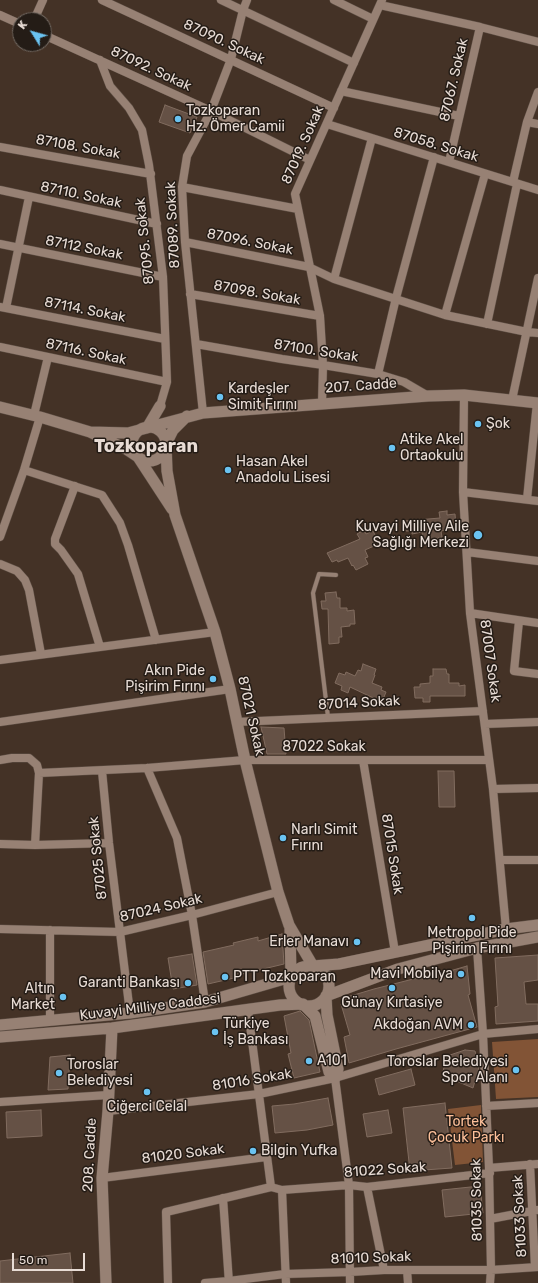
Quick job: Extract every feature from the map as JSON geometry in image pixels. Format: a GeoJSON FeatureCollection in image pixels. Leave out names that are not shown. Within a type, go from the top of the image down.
{"type":"FeatureCollection","features":[{"type":"Feature","properties":{"kind":"street"},"geometry":{"type":"LineString","coordinates":[[37,12],[42,0]]}},
{"type":"Feature","properties":{"kind":"street","name":"87090. Sokak"},"geometry":{"type":"LineString","coordinates":[[102,0],[334,108]]}},
{"type":"Feature","properties":{"kind":"street"},"geometry":{"type":"LineString","coordinates":[[221,0],[354,63]]}},
{"type":"Feature","properties":{"kind":"street","name":"87089. Sokak"},"geometry":{"type":"LineString","coordinates":[[203,413],[185,242],[182,187],[187,156],[211,111],[231,59],[243,10],[247,0]]}},
{"type":"Feature","properties":{"kind":"street"},"geometry":{"type":"LineString","coordinates":[[334,0],[374,19]]}},
{"type":"Feature","properties":{"kind":"street"},"geometry":{"type":"LineString","coordinates":[[381,2],[538,42]]}},
{"type":"Feature","properties":{"kind":"street","name":"87019. Sokak"},"geometry":{"type":"LineString","coordinates":[[322,404],[323,365],[320,316],[295,194],[381,2]]}},
{"type":"Feature","properties":{"kind":"street"},"geometry":{"type":"LineString","coordinates":[[0,15],[12,20]]}},
{"type":"Feature","properties":{"kind":"street","name":"87067. Sokak"},"geometry":{"type":"LineString","coordinates":[[449,162],[480,27]]}},
{"type":"Feature","properties":{"kind":"street","name":"87092. Sokak"},"geometry":{"type":"LineString","coordinates":[[52,39],[211,111],[310,160]]}},
{"type":"Feature","properties":{"kind":"street","name":"87095. Sokak"},"geometry":{"type":"LineString","coordinates":[[100,60],[110,86],[129,108],[142,130],[150,174],[163,277],[166,339],[167,382],[160,406]]}},
{"type":"Feature","properties":{"kind":"street"},"geometry":{"type":"LineString","coordinates":[[341,91],[460,116]]}},
{"type":"Feature","properties":{"kind":"street"},"geometry":{"type":"LineString","coordinates":[[488,324],[527,122],[538,92]]}},
{"type":"Feature","properties":{"kind":"street"},"geometry":{"type":"LineString","coordinates":[[527,122],[538,124]]}},
{"type":"Feature","properties":{"kind":"street","name":"87058. Sokak"},"geometry":{"type":"LineString","coordinates":[[327,124],[538,190]]}},
{"type":"Feature","properties":{"kind":"street"},"geometry":{"type":"LineString","coordinates":[[334,279],[372,138]]}},
{"type":"Feature","properties":{"kind":"street","name":"87108. Sokak"},"geometry":{"type":"LineString","coordinates":[[0,147],[150,174]]}},
{"type":"Feature","properties":{"kind":"street"},"geometry":{"type":"LineString","coordinates":[[378,374],[396,298],[434,158]]}},
{"type":"Feature","properties":{"kind":"street"},"geometry":{"type":"LineString","coordinates":[[446,315],[485,174]]}},
{"type":"Feature","properties":{"kind":"street"},"geometry":{"type":"LineString","coordinates":[[182,187],[298,209]]}},
{"type":"Feature","properties":{"kind":"street","name":"87110. Sokak"},"geometry":{"type":"LineString","coordinates":[[0,190],[157,224]]}},
{"type":"Feature","properties":{"kind":"street"},"geometry":{"type":"LineString","coordinates":[[3,308],[29,197]]}},
{"type":"Feature","properties":{"kind":"street","name":"87096. Sokak"},"geometry":{"type":"LineString","coordinates":[[185,242],[309,266],[334,279],[446,315],[538,333]]}},
{"type":"Feature","properties":{"kind":"street","name":"87112 Sokak"},"geometry":{"type":"LineString","coordinates":[[0,244],[163,277]]}},
{"type":"Feature","properties":{"kind":"street"},"geometry":{"type":"LineString","coordinates":[[512,400],[538,278]]}},
{"type":"Feature","properties":{"kind":"street","name":"87098. Sokak"},"geometry":{"type":"LineString","coordinates":[[190,294],[320,316]]}},
{"type":"Feature","properties":{"kind":"street","name":"87114. Sokak"},"geometry":{"type":"LineString","coordinates":[[3,308],[166,339]]}},
{"type":"Feature","properties":{"kind":"street","name":"87100. Sokak"},"geometry":{"type":"LineString","coordinates":[[196,344],[378,374],[404,382],[428,396]]}},
{"type":"Feature","properties":{"kind":"street","name":"87116. Sokak"},"geometry":{"type":"LineString","coordinates":[[0,347],[167,382]]}},
{"type":"Feature","properties":{"kind":"street"},"geometry":{"type":"LineString","coordinates":[[0,538],[24,470],[37,416],[48,357]]}},
{"type":"Feature","properties":{"kind":"street","name":"207. Cadde"},"geometry":{"type":"LineString","coordinates":[[90,432],[128,433],[187,416],[203,413],[428,396],[464,395],[537,403]]}},
{"type":"Feature","properties":{"kind":"street","name":"87007 Sokak"},"geometry":{"type":"LineString","coordinates":[[464,395],[463,492],[470,613],[493,789],[501,860],[506,929]]}},
{"type":"Feature","properties":{"kind":"street"},"geometry":{"type":"LineString","coordinates":[[527,499],[537,403]]}},
{"type":"Feature","properties":{"kind":"street"},"geometry":{"type":"LineString","coordinates":[[160,406],[146,428],[137,433],[132,443],[135,453],[175,515]]}},
{"type":"Feature","properties":{"kind":"street"},"geometry":{"type":"LineString","coordinates":[[0,407],[37,416],[90,432],[126,449],[143,460],[154,460],[163,454],[173,430],[187,416]]}},
{"type":"Feature","properties":{"kind":"street"},"geometry":{"type":"LineString","coordinates":[[146,428],[158,430],[162,433],[166,444],[167,471],[175,515]]}},
{"type":"Feature","properties":{"kind":"street"},"geometry":{"type":"LineString","coordinates":[[24,470],[102,495],[120,523],[156,640]]}},
{"type":"Feature","properties":{"kind":"street"},"geometry":{"type":"LineString","coordinates":[[75,486],[55,539],[56,544],[78,574],[100,647]]}},
{"type":"Feature","properties":{"kind":"street"},"geometry":{"type":"LineString","coordinates":[[463,492],[538,501]]}},
{"type":"Feature","properties":{"kind":"street","name":"87021 Sokak"},"geometry":{"type":"LineString","coordinates":[[175,515],[216,632],[245,760],[278,892],[289,925],[313,966]]}},
{"type":"Feature","properties":{"kind":"street"},"geometry":{"type":"LineString","coordinates":[[466,552],[538,561]]}},
{"type":"Feature","properties":{"kind":"street"},"geometry":{"type":"LineString","coordinates":[[0,564],[17,571],[25,580],[29,590],[41,654]]}},
{"type":"Feature","properties":{"kind":"street"},"geometry":{"type":"LineString","coordinates":[[470,613],[538,623]]}},
{"type":"Feature","properties":{"kind":"street"},"geometry":{"type":"LineString","coordinates":[[520,621],[514,671],[538,674]]}},
{"type":"Feature","properties":{"kind":"street"},"geometry":{"type":"LineString","coordinates":[[0,660],[216,632]]}},
{"type":"Feature","properties":{"kind":"street"},"geometry":{"type":"LineString","coordinates":[[0,722],[230,690]]}},
{"type":"Feature","properties":{"kind":"street","name":"87014 Sokak"},"geometry":{"type":"LineString","coordinates":[[236,722],[483,711]]}},
{"type":"Feature","properties":{"kind":"street"},"geometry":{"type":"LineString","coordinates":[[485,724],[538,722]]}},
{"type":"Feature","properties":{"kind":"street"},"geometry":{"type":"LineString","coordinates":[[0,760],[29,758],[37,765],[40,773],[35,845]]}},
{"type":"Feature","properties":{"kind":"street","name":"87022 Sokak"},"geometry":{"type":"LineString","coordinates":[[40,773],[102,771],[245,760],[489,760]]}},
{"type":"Feature","properties":{"kind":"street","name":"87015 Sokak"},"geometry":{"type":"LineString","coordinates":[[363,760],[395,952]]}},
{"type":"Feature","properties":{"kind":"street"},"geometry":{"type":"LineString","coordinates":[[147,768],[177,838],[192,916],[205,1002]]}},
{"type":"Feature","properties":{"kind":"street","name":"87025 Sokak"},"geometry":{"type":"LineString","coordinates":[[102,771],[109,843],[130,1013]]}},
{"type":"Feature","properties":{"kind":"street"},"geometry":{"type":"LineString","coordinates":[[493,789],[538,788]]}},
{"type":"Feature","properties":{"kind":"street"},"geometry":{"type":"LineString","coordinates":[[0,844],[35,845],[109,843]]}},
{"type":"Feature","properties":{"kind":"street"},"geometry":{"type":"LineString","coordinates":[[501,860],[538,860]]}},
{"type":"Feature","properties":{"kind":"street","name":"87024 Sokak"},"geometry":{"type":"LineString","coordinates":[[0,929],[120,932],[192,916],[278,892]]}},
{"type":"Feature","properties":{"kind":"street","name":"87021 Sokak"},"geometry":{"type":"LineString","coordinates":[[289,925],[291,977]]}},
{"type":"Feature","properties":{"kind":"street"},"geometry":{"type":"LineString","coordinates":[[538,925],[506,929],[339,964],[306,966],[300,968],[291,977],[290,990],[292,996],[297,1001],[303,1004],[315,1004],[326,996],[398,969],[477,948],[538,937]]}},
{"type":"Feature","properties":{"kind":"street"},"geometry":{"type":"LineString","coordinates":[[50,930],[50,1020]]}},
{"type":"Feature","properties":{"kind":"street","name":"81035 Sokak"},"geometry":{"type":"LineString","coordinates":[[477,948],[484,1034],[490,1170],[490,1283]]}},
{"type":"Feature","properties":{"kind":"street"},"geometry":{"type":"LineString","coordinates":[[313,966],[319,968],[327,978],[329,984],[326,996],[327,1016],[338,1069],[335,1078],[350,1185],[350,1283]]}},
{"type":"Feature","properties":{"kind":"street","name":"Kuvayi Milliye Caddesi"},"geometry":{"type":"LineString","coordinates":[[0,1025],[130,1013],[205,1002],[291,977]]}},
{"type":"Feature","properties":{"kind":"street"},"geometry":{"type":"LineString","coordinates":[[303,1004],[315,1016],[329,1072],[335,1078]]}},
{"type":"Feature","properties":{"kind":"street","name":"Kuvayi Milliye Caddesi"},"geometry":{"type":"LineString","coordinates":[[0,1037],[112,1028],[280,1005],[303,1004]]}},
{"type":"Feature","properties":{"kind":"street"},"geometry":{"type":"LineString","coordinates":[[168,1283],[166,1212],[270,1187],[248,1010]]}},
{"type":"Feature","properties":{"kind":"street","name":"208. Cadde"},"geometry":{"type":"LineString","coordinates":[[106,1283],[102,1178],[108,1111],[112,1028]]}},
{"type":"Feature","properties":{"kind":"street","name":"81016 Sokak"},"geometry":{"type":"LineString","coordinates":[[108,1111],[259,1094],[335,1078],[484,1034],[538,1029]]}},
{"type":"Feature","properties":{"kind":"street"},"geometry":{"type":"LineString","coordinates":[[0,1102],[108,1095]]}},
{"type":"Feature","properties":{"kind":"street"},"geometry":{"type":"LineString","coordinates":[[486,1106],[538,1103]]}},
{"type":"Feature","properties":{"kind":"street","name":"81020 Sokak"},"geometry":{"type":"LineString","coordinates":[[102,1178],[266,1157]]}},
{"type":"Feature","properties":{"kind":"street","name":"81022 Sokak"},"geometry":{"type":"LineString","coordinates":[[270,1187],[282,1190],[350,1185],[367,1187],[534,1164]]}},
{"type":"Feature","properties":{"kind":"street","name":"81033 Sokak"},"geometry":{"type":"LineString","coordinates":[[534,1164],[537,1267]]}},
{"type":"Feature","properties":{"kind":"street"},"geometry":{"type":"LineString","coordinates":[[367,1187],[384,1270]]}},
{"type":"Feature","properties":{"kind":"street"},"geometry":{"type":"LineString","coordinates":[[282,1190],[286,1283]]}},
{"type":"Feature","properties":{"kind":"street"},"geometry":{"type":"LineString","coordinates":[[223,1198],[229,1282]]}},
{"type":"Feature","properties":{"kind":"street"},"geometry":{"type":"LineString","coordinates":[[490,1219],[535,1210]]}},
{"type":"Feature","properties":{"kind":"street","name":"81010 Sokak"},"geometry":{"type":"LineString","coordinates":[[205,1283],[229,1282],[285,1274],[384,1270],[491,1270],[537,1267]]}},
{"type":"Feature","properties":{"kind":"street"},"geometry":{"type":"LineString","coordinates":[[408,1270],[408,1283]]}},
{"type":"Feature","properties":{"kind":"lane"},"geometry":{"type":"LineString","coordinates":[[328,718],[313,593],[319,574],[336,575]]}},
{"type":"Feature","properties":{"kind":"green space","name":"Toroslar Belediyesi Spor Alanı"},"geometry":{"type":"Polygon","coordinates":[[[538,1039],[538,1097],[496,1099],[492,1042],[538,1039]]]}},
{"type":"Feature","properties":{"kind":"green space","name":"Tortek Çocuk Parkı"},"geometry":{"type":"Polygon","coordinates":[[[481,1105],[483,1162],[455,1165],[448,1109],[481,1105]]]}},
{"type":"Feature","properties":{"kind":"building","name":"Tozkoparan Hz. Ömer Camii"},"geometry":{"type":"Polygon","coordinates":[[[165,105],[197,117],[190,133],[159,122],[165,105]]]}},
{"type":"Feature","properties":{"kind":"building"},"geometry":{"type":"Polygon","coordinates":[[[447,511],[447,515],[455,514],[456,526],[450,526],[451,529],[441,531],[442,537],[438,538],[439,545],[426,546],[425,541],[423,541],[422,532],[412,534],[412,531],[406,531],[405,521],[440,518],[439,512],[447,511]]]}},
{"type":"Feature","properties":{"kind":"building"},"geometry":{"type":"Polygon","coordinates":[[[364,530],[366,534],[373,531],[378,541],[372,543],[374,546],[365,550],[368,557],[365,558],[368,564],[356,570],[348,558],[338,562],[337,560],[332,562],[327,553],[360,539],[357,534],[364,530]]]}},
{"type":"Feature","properties":{"kind":"building"},"geometry":{"type":"Polygon","coordinates":[[[336,592],[337,598],[340,598],[340,608],[347,608],[347,611],[354,610],[355,624],[341,627],[342,637],[339,637],[339,643],[329,644],[328,609],[322,609],[321,601],[326,601],[325,593],[336,592]]]}},
{"type":"Feature","properties":{"kind":"building"},"geometry":{"type":"Polygon","coordinates":[[[363,664],[376,669],[372,683],[382,687],[381,690],[386,692],[382,702],[350,687],[348,693],[341,690],[342,686],[335,683],[339,673],[345,675],[346,672],[355,676],[358,670],[361,671],[363,664]]]}},
{"type":"Feature","properties":{"kind":"building"},"geometry":{"type":"Polygon","coordinates":[[[433,669],[446,669],[447,674],[449,674],[449,683],[459,683],[459,686],[465,685],[465,696],[430,696],[430,702],[423,702],[423,698],[415,698],[414,687],[420,687],[420,684],[430,683],[430,676],[433,676],[433,669]]]}},
{"type":"Feature","properties":{"kind":"building"},"geometry":{"type":"Polygon","coordinates":[[[261,727],[284,728],[286,754],[267,754],[261,727]]]}},
{"type":"Feature","properties":{"kind":"building"},"geometry":{"type":"Polygon","coordinates":[[[438,771],[454,771],[455,807],[439,807],[438,771]]]}},
{"type":"Feature","properties":{"kind":"building"},"geometry":{"type":"Polygon","coordinates":[[[282,934],[284,964],[208,984],[203,952],[234,945],[233,943],[258,937],[258,941],[282,934]]]}},
{"type":"Feature","properties":{"kind":"building"},"geometry":{"type":"Polygon","coordinates":[[[192,954],[197,985],[173,989],[168,958],[192,954]]]}},
{"type":"Feature","properties":{"kind":"building"},"geometry":{"type":"Polygon","coordinates":[[[538,955],[538,980],[524,982],[526,1004],[538,1004],[538,1021],[496,1024],[495,1007],[498,1006],[495,958],[538,955]]]}},
{"type":"Feature","properties":{"kind":"building"},"geometry":{"type":"Polygon","coordinates":[[[467,966],[470,994],[468,995],[477,1027],[349,1063],[344,1037],[350,1035],[341,1004],[347,997],[421,977],[422,979],[467,966]]]}},
{"type":"Feature","properties":{"kind":"building"},"geometry":{"type":"Polygon","coordinates":[[[300,1011],[309,1020],[320,1072],[294,1078],[288,1054],[291,1053],[284,1016],[300,1011]]]}},
{"type":"Feature","properties":{"kind":"building"},"geometry":{"type":"Polygon","coordinates":[[[465,1050],[475,1051],[479,1067],[473,1088],[442,1075],[447,1056],[465,1050]]]}},
{"type":"Feature","properties":{"kind":"building","name":"Toroslar Belediyesi"},"geometry":{"type":"Polygon","coordinates":[[[70,1055],[68,1089],[48,1090],[50,1057],[70,1055]]]}},
{"type":"Feature","properties":{"kind":"building"},"geometry":{"type":"Polygon","coordinates":[[[411,1069],[415,1085],[379,1095],[375,1079],[411,1069]]]}},
{"type":"Feature","properties":{"kind":"building"},"geometry":{"type":"Polygon","coordinates":[[[328,1098],[333,1125],[307,1130],[275,1133],[272,1106],[328,1098]]]}},
{"type":"Feature","properties":{"kind":"building"},"geometry":{"type":"Polygon","coordinates":[[[445,1103],[452,1168],[410,1171],[403,1108],[445,1103]]]}},
{"type":"Feature","properties":{"kind":"building"},"geometry":{"type":"Polygon","coordinates":[[[41,1110],[42,1136],[7,1138],[6,1112],[41,1110]]]}},
{"type":"Feature","properties":{"kind":"building"},"geometry":{"type":"Polygon","coordinates":[[[388,1110],[392,1133],[367,1137],[363,1114],[388,1110]]]}},
{"type":"Feature","properties":{"kind":"building"},"geometry":{"type":"Polygon","coordinates":[[[480,1186],[483,1213],[445,1217],[442,1190],[480,1186]]]}},
{"type":"Feature","properties":{"kind":"building"},"geometry":{"type":"Polygon","coordinates":[[[70,1253],[73,1283],[0,1283],[0,1261],[70,1253]]]}},
{"type":"Feature","properties":{"kind":"place","name":"Tozkoparan Hz. Ömer Camii"},"geometry":{"type":"Point","coordinates":[178,119]}},
{"type":"Feature","properties":{"kind":"place","name":"Kardeşler Simit Fırını"},"geometry":{"type":"Point","coordinates":[220,397]}},
{"type":"Feature","properties":{"kind":"place","name":"Şok"},"geometry":{"type":"Point","coordinates":[478,424]}},
{"type":"Feature","properties":{"kind":"place","name":"Atike Akel Ortaokulu"},"geometry":{"type":"Point","coordinates":[392,448]}},
{"type":"Feature","properties":{"kind":"place","name":"Hasan Akel Anadolu Lisesi"},"geometry":{"type":"Point","coordinates":[228,470]}},
{"type":"Feature","properties":{"kind":"place","name":"Kuvayi Milliye Aile Sağlığı Merkezi"},"geometry":{"type":"Point","coordinates":[478,535]}},
{"type":"Feature","properties":{"kind":"place","name":"Akın Pide Pişirim Fırını"},"geometry":{"type":"Point","coordinates":[213,679]}},
{"type":"Feature","properties":{"kind":"place","name":"Narlı Simit Fırını"},"geometry":{"type":"Point","coordinates":[283,838]}},
{"type":"Feature","properties":{"kind":"place","name":"Metropol Pide Pişirim Fırını"},"geometry":{"type":"Point","coordinates":[472,918]}},
{"type":"Feature","properties":{"kind":"place","name":"Erler Manavı"},"geometry":{"type":"Point","coordinates":[357,942]}},
{"type":"Feature","properties":{"kind":"place","name":"Mavi Mobilya"},"geometry":{"type":"Point","coordinates":[461,974]}},
{"type":"Feature","properties":{"kind":"place","name":"PTT Tozkoparan"},"geometry":{"type":"Point","coordinates":[225,977]}},
{"type":"Feature","properties":{"kind":"place","name":"Garanti Bankası"},"geometry":{"type":"Point","coordinates":[188,983]}},
{"type":"Feature","properties":{"kind":"place","name":"Günay Kırtasiye"},"geometry":{"type":"Point","coordinates":[392,988]}},
{"type":"Feature","properties":{"kind":"place","name":"Altın Market"},"geometry":{"type":"Point","coordinates":[63,997]}},
{"type":"Feature","properties":{"kind":"place","name":"Akdoğan AVM"},"geometry":{"type":"Point","coordinates":[471,1025]}},
{"type":"Feature","properties":{"kind":"place","name":"Türkiye İş Bankası"},"geometry":{"type":"Point","coordinates":[215,1032]}},
{"type":"Feature","properties":{"kind":"place","name":"A101"},"geometry":{"type":"Point","coordinates":[309,1061]}},
{"type":"Feature","properties":{"kind":"place","name":"Toroslar Belediyesi Spor Alanı"},"geometry":{"type":"Point","coordinates":[516,1070]}},
{"type":"Feature","properties":{"kind":"place","name":"Toroslar Belediyesi"},"geometry":{"type":"Point","coordinates":[59,1073]}},
{"type":"Feature","properties":{"kind":"place","name":"Ciğerci Celal"},"geometry":{"type":"Point","coordinates":[147,1092]}},
{"type":"Feature","properties":{"kind":"place","name":"Bilgin Yufka"},"geometry":{"type":"Point","coordinates":[253,1151]}},
{"type":"Feature","properties":{"kind":"district","name":"Tozkoparan"},"geometry":{"type":"Point","coordinates":[146,447]}}]}
